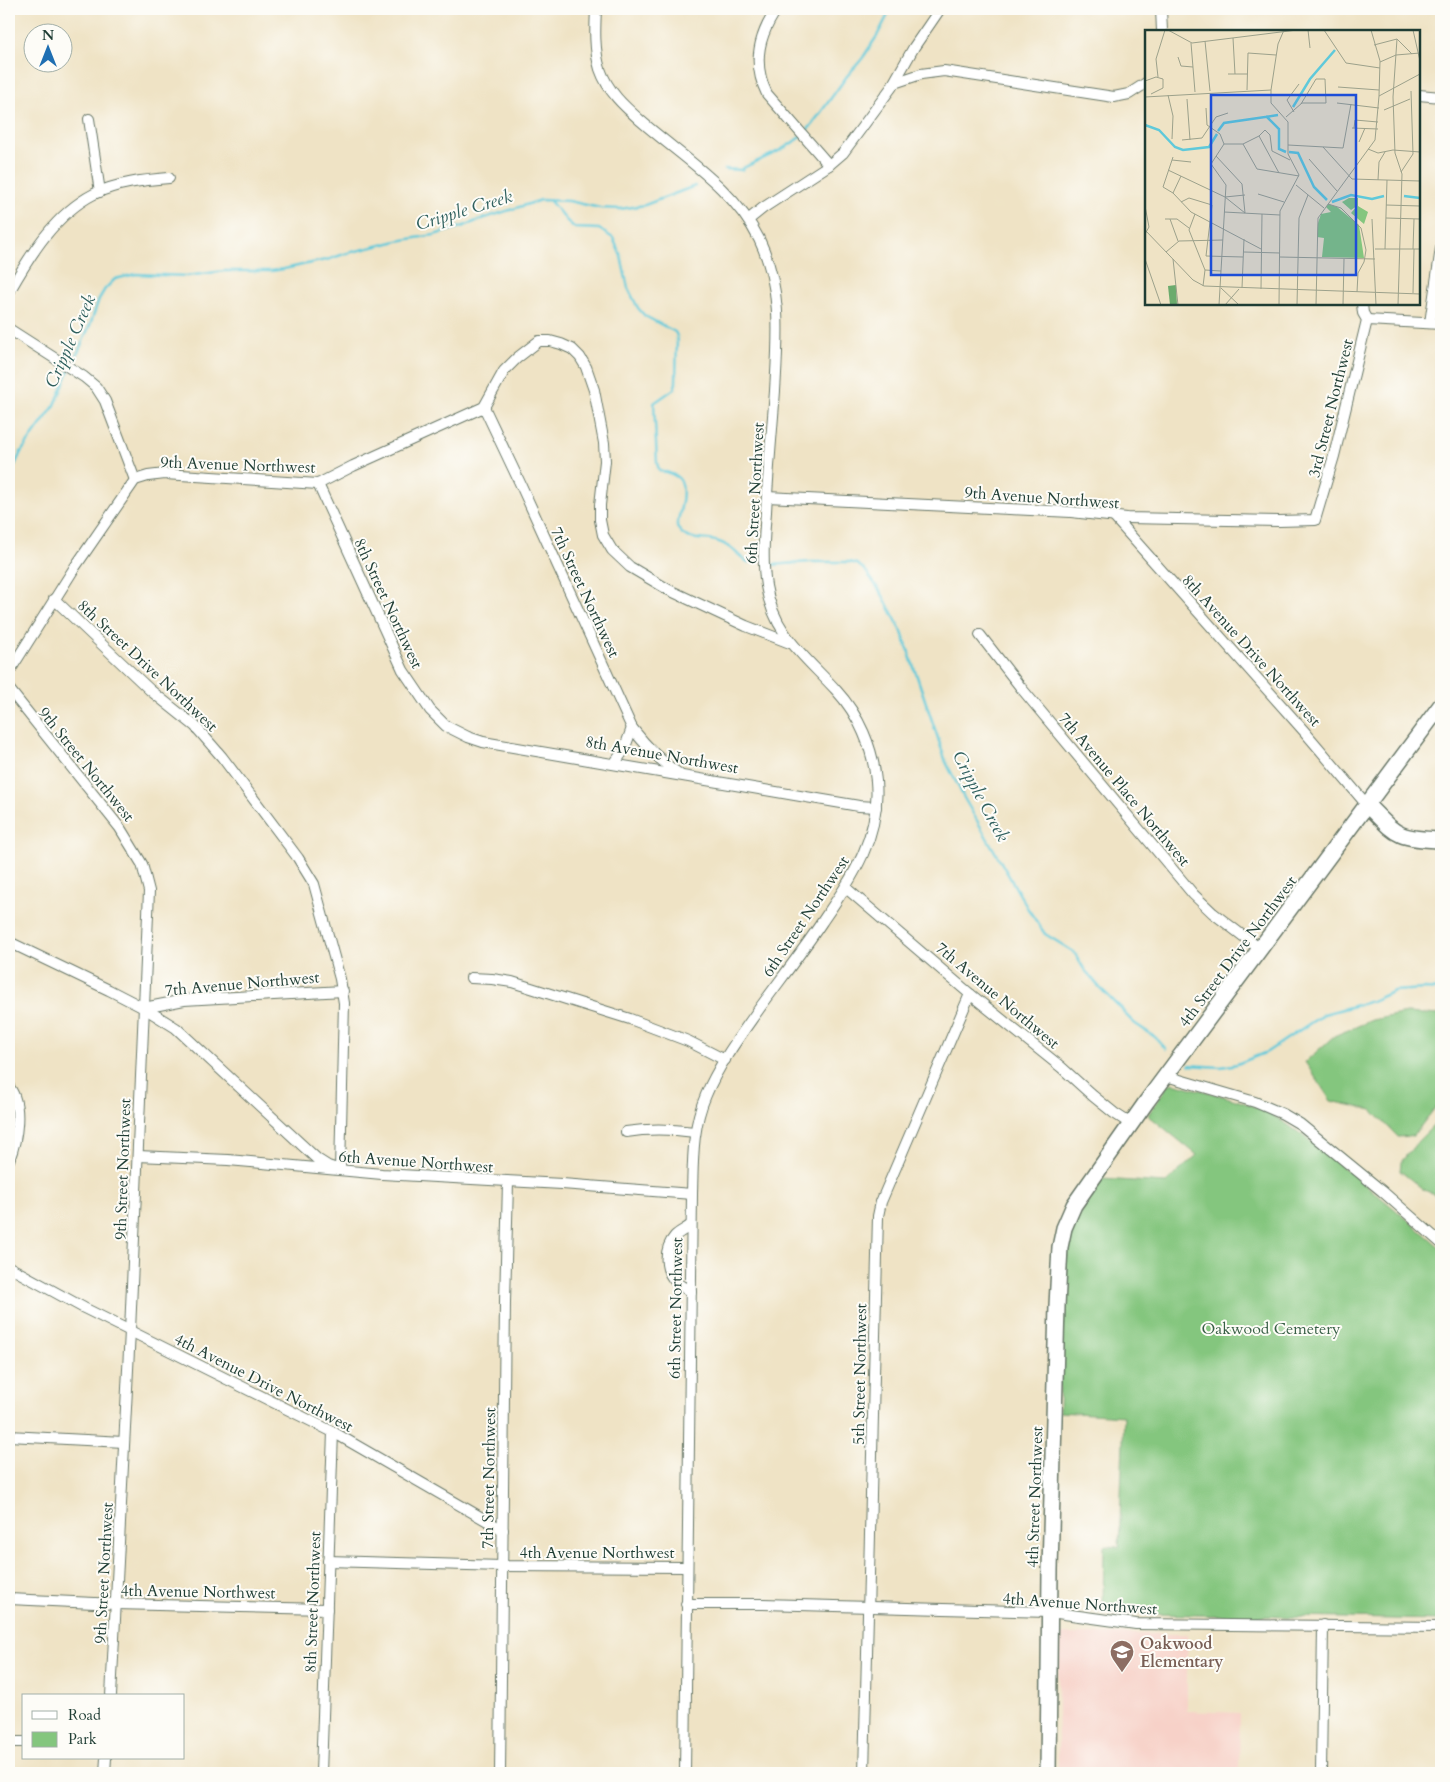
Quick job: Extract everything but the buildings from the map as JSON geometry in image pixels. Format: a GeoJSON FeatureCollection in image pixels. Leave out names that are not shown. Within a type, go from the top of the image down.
{"type":"FeatureCollection","features":[{"type":"Feature","properties":{"kind":"main road","name":"4th Street Drive Northwest"},"geometry":{"type":"LineString","coordinates":[[1066,1222],[1074,1205],[1131,1124],[1441,705]]}},
{"type":"Feature","properties":{"kind":"main road"},"geometry":{"type":"LineString","coordinates":[[1366,805],[1395,833],[1411,838],[1441,840]]}},
{"type":"Feature","properties":{"kind":"main road","name":"4th Street Northwest"},"geometry":{"type":"LineString","coordinates":[[1048,1773],[1050,1570],[1058,1296],[1060,1247],[1066,1222]]}},
{"type":"Feature","properties":{"kind":"street","name":"6th Street Northwest"},"geometry":{"type":"LineString","coordinates":[[596,9],[596,54],[601,71],[617,100],[726,193],[748,220],[759,239],[770,269],[776,292],[778,315],[774,404],[763,550],[766,586],[774,613],[790,643],[838,692],[860,725],[868,743],[876,782],[876,807],[873,828],[858,869],[741,1034],[707,1092],[695,1132],[691,1225],[685,1773]]}},
{"type":"Feature","properties":{"kind":"street"},"geometry":{"type":"LineString","coordinates":[[777,9],[767,25],[759,45],[758,60],[762,85],[766,94],[829,165]]}},
{"type":"Feature","properties":{"kind":"street"},"geometry":{"type":"LineString","coordinates":[[748,220],[763,208],[829,165],[845,150],[894,83],[914,47],[940,9]]}},
{"type":"Feature","properties":{"kind":"street"},"geometry":{"type":"LineString","coordinates":[[1161,9],[1162,30]]}},
{"type":"Feature","properties":{"kind":"street"},"geometry":{"type":"LineString","coordinates":[[894,83],[921,74],[944,71],[1114,97],[1129,94],[1145,85]]}},
{"type":"Feature","properties":{"kind":"street"},"geometry":{"type":"LineString","coordinates":[[1420,94],[1441,97]]}},
{"type":"Feature","properties":{"kind":"street"},"geometry":{"type":"LineString","coordinates":[[89,119],[100,192]]}},
{"type":"Feature","properties":{"kind":"street"},"geometry":{"type":"LineString","coordinates":[[9,292],[40,242],[70,211],[100,192],[130,183],[169,178]]}},
{"type":"Feature","properties":{"kind":"street"},"geometry":{"type":"LineString","coordinates":[[1430,323],[1441,248]]}},
{"type":"Feature","properties":{"kind":"street","name":"3rd Street Northwest"},"geometry":{"type":"LineString","coordinates":[[1316,520],[1334,456],[1367,320],[1363,313],[1362,305]]}},
{"type":"Feature","properties":{"kind":"street"},"geometry":{"type":"LineString","coordinates":[[1367,320],[1441,324]]}},
{"type":"Feature","properties":{"kind":"street"},"geometry":{"type":"LineString","coordinates":[[9,329],[84,377],[96,387],[104,401],[135,480],[54,599],[9,672]]}},
{"type":"Feature","properties":{"kind":"street"},"geometry":{"type":"LineString","coordinates":[[484,407],[504,371],[524,351],[539,341],[550,341],[572,349],[586,367],[598,408],[605,461],[600,520],[603,535],[612,550],[630,567],[668,590],[746,626],[790,643]]}},
{"type":"Feature","properties":{"kind":"street","name":"9th Avenue Northwest"},"geometry":{"type":"LineString","coordinates":[[135,480],[165,474],[318,484],[353,466],[484,407]]}},
{"type":"Feature","properties":{"kind":"street","name":"7th Street Northwest"},"geometry":{"type":"LineString","coordinates":[[484,407],[632,728],[663,763],[680,774]]}},
{"type":"Feature","properties":{"kind":"street","name":"8th Street Northwest"},"geometry":{"type":"LineString","coordinates":[[318,484],[403,670],[424,703],[438,720],[446,726]]}},
{"type":"Feature","properties":{"kind":"street","name":"9th Avenue Northwest"},"geometry":{"type":"LineString","coordinates":[[767,497],[1071,512],[1114,517],[1180,520],[1316,520]]}},
{"type":"Feature","properties":{"kind":"street","name":"8th Avenue Drive Northwest"},"geometry":{"type":"LineString","coordinates":[[1114,517],[1304,731],[1366,805]]}},
{"type":"Feature","properties":{"kind":"street","name":"8th Street Drive Northwest"},"geometry":{"type":"LineString","coordinates":[[54,599],[150,690],[195,726],[222,757],[298,858],[314,884],[343,990],[344,1043],[340,1170]]}},
{"type":"Feature","properties":{"kind":"street","name":"7th Avenue Place Northwest"},"geometry":{"type":"LineString","coordinates":[[980,635],[1022,689],[1193,894],[1213,913],[1260,949]]}},
{"type":"Feature","properties":{"kind":"street","name":"9th Street Northwest"},"geometry":{"type":"LineString","coordinates":[[9,689],[120,828],[142,864],[149,891],[130,1331],[111,1694]]}},
{"type":"Feature","properties":{"kind":"street","name":"8th Avenue Northwest"},"geometry":{"type":"LineString","coordinates":[[446,726],[468,738],[483,742],[680,774],[858,806],[876,807]]}},
{"type":"Feature","properties":{"kind":"street"},"geometry":{"type":"LineString","coordinates":[[614,764],[624,750],[632,728]]}},
{"type":"Feature","properties":{"kind":"street","name":"7th Avenue Northwest"},"geometry":{"type":"LineString","coordinates":[[846,888],[970,994],[1061,1067],[1093,1096],[1131,1124]]}},
{"type":"Feature","properties":{"kind":"street"},"geometry":{"type":"LineString","coordinates":[[9,942],[144,1008],[176,1028],[316,1159],[340,1170]]}},
{"type":"Feature","properties":{"kind":"street"},"geometry":{"type":"LineString","coordinates":[[471,978],[512,982],[630,1019],[688,1041],[725,1060]]}},
{"type":"Feature","properties":{"kind":"street","name":"7th Avenue Northwest"},"geometry":{"type":"LineString","coordinates":[[144,1008],[184,1000],[343,990]]}},
{"type":"Feature","properties":{"kind":"street","name":"5th Street Northwest"},"geometry":{"type":"LineString","coordinates":[[864,1773],[878,1216],[885,1194],[970,994]]}},
{"type":"Feature","properties":{"kind":"street"},"geometry":{"type":"LineString","coordinates":[[1166,1076],[1265,1106],[1300,1124],[1382,1191],[1441,1243]]}},
{"type":"Feature","properties":{"kind":"street"},"geometry":{"type":"LineString","coordinates":[[9,1087],[16,1108],[16,1131],[9,1160]]}},
{"type":"Feature","properties":{"kind":"street"},"geometry":{"type":"LineString","coordinates":[[626,1132],[645,1129],[672,1129],[695,1132]]}},
{"type":"Feature","properties":{"kind":"street","name":"6th Avenue Northwest"},"geometry":{"type":"LineString","coordinates":[[138,1156],[228,1160],[340,1170],[692,1194]]}},
{"type":"Feature","properties":{"kind":"street","name":"7th Street Northwest"},"geometry":{"type":"LineString","coordinates":[[500,1773],[508,1182]]}},
{"type":"Feature","properties":{"kind":"street"},"geometry":{"type":"LineString","coordinates":[[690,1292],[676,1282],[667,1269],[666,1253],[676,1235],[691,1225]]}},
{"type":"Feature","properties":{"kind":"street","name":"4th Avenue Drive Northwest"},"geometry":{"type":"LineString","coordinates":[[9,1268],[130,1331],[333,1432],[502,1530]]}},
{"type":"Feature","properties":{"kind":"street","name":"8th Street Northwest"},"geometry":{"type":"LineString","coordinates":[[321,1773],[333,1432]]}},
{"type":"Feature","properties":{"kind":"street"},"geometry":{"type":"LineString","coordinates":[[9,1436],[124,1442]]}},
{"type":"Feature","properties":{"kind":"street","name":"4th Avenue Northwest"},"geometry":{"type":"LineString","coordinates":[[328,1561],[502,1566],[687,1567]]}},
{"type":"Feature","properties":{"kind":"street","name":"4th Avenue Northwest"},"geometry":{"type":"LineString","coordinates":[[9,1600],[326,1609]]}},
{"type":"Feature","properties":{"kind":"street","name":"4th Avenue Northwest"},"geometry":{"type":"LineString","coordinates":[[686,1604],[763,1604],[1050,1612],[1136,1624],[1441,1627]]}},
{"type":"Feature","properties":{"kind":"street"},"geometry":{"type":"LineString","coordinates":[[1321,1773],[1323,1625]]}},
{"type":"Feature","properties":{"kind":"street"},"geometry":{"type":"LineString","coordinates":[[9,1742],[22,1742]]}},
{"type":"Feature","properties":{"kind":"street"},"geometry":{"type":"LineString","coordinates":[[105,1773],[106,1760]]}},
{"type":"Feature","properties":{"kind":"shaded area","name":"Oakwood Elementary"},"geometry":{"type":"Polygon","coordinates":[[[1058,1634],[1187,1634],[1187,1711],[1240,1713],[1239,1773],[1058,1773],[1058,1634]]]}},
{"type":"Feature","properties":{"kind":"green space"},"geometry":{"type":"Polygon","coordinates":[[[1406,1013],[1441,1015],[1441,1105],[1435,1108],[1413,1136],[1398,1137],[1372,1110],[1331,1101],[1305,1062],[1334,1036],[1372,1020],[1406,1013]]]}},
{"type":"Feature","properties":{"kind":"green space","name":"Oakwood Cemetery"},"geometry":{"type":"Polygon","coordinates":[[[1173,1083],[1239,1101],[1278,1118],[1356,1177],[1441,1248],[1441,1620],[1147,1614],[1103,1608],[1104,1546],[1119,1547],[1124,1416],[1059,1412],[1063,1267],[1075,1221],[1102,1179],[1166,1183],[1197,1155],[1148,1115],[1168,1085],[1173,1083]]]}},
{"type":"Feature","properties":{"kind":"green space"},"geometry":{"type":"Polygon","coordinates":[[[1441,1118],[1441,1197],[1424,1190],[1400,1171],[1401,1162],[1441,1118]]]}},
{"type":"Feature","properties":{"kind":"waterway"},"geometry":{"type":"LineString","coordinates":[[805,132],[862,59],[891,9]]}},
{"type":"Feature","properties":{"kind":"waterway"},"geometry":{"type":"LineString","coordinates":[[725,169],[742,170],[780,150],[801,136]]}},
{"type":"Feature","properties":{"kind":"waterway","name":"Cripple Creek"},"geometry":{"type":"LineString","coordinates":[[72,366],[99,299],[105,289],[115,279],[136,274],[187,276],[224,271],[271,271],[284,269],[397,241],[434,235],[541,200],[569,201],[600,208],[620,209],[645,205],[695,186]]}},
{"type":"Feature","properties":{"kind":"waterway","name":"Cripple Creek"},"geometry":{"type":"LineString","coordinates":[[550,201],[575,228],[599,229],[613,238],[621,256],[628,288],[638,308],[645,316],[675,332],[677,336],[676,383],[674,389],[654,403],[659,470],[673,474],[681,481],[683,492],[677,526],[680,532],[690,538],[713,540],[723,544],[749,563]]}},
{"type":"Feature","properties":{"kind":"waterway","name":"Cripple Creek"},"geometry":{"type":"LineString","coordinates":[[9,478],[21,452],[55,405],[69,371]]}},
{"type":"Feature","properties":{"kind":"waterway","name":"Cripple Creek"},"geometry":{"type":"LineString","coordinates":[[771,565],[810,562],[850,562],[857,564],[865,570],[882,594],[902,632],[946,762],[964,798],[1028,909],[1045,934],[1074,952],[1084,969],[1101,989],[1134,1023],[1155,1037],[1166,1049]]}},
{"type":"Feature","properties":{"kind":"waterway","name":"Cripple Creek"},"geometry":{"type":"LineString","coordinates":[[1189,1065],[1221,1067],[1237,1064],[1267,1052],[1324,1014],[1372,1001],[1394,991],[1441,990]]}},
{"type":"Feature","properties":{"kind":"place","name":"Oakwood Elementary"},"geometry":{"type":"Point","coordinates":[1122,1673]}}]}
